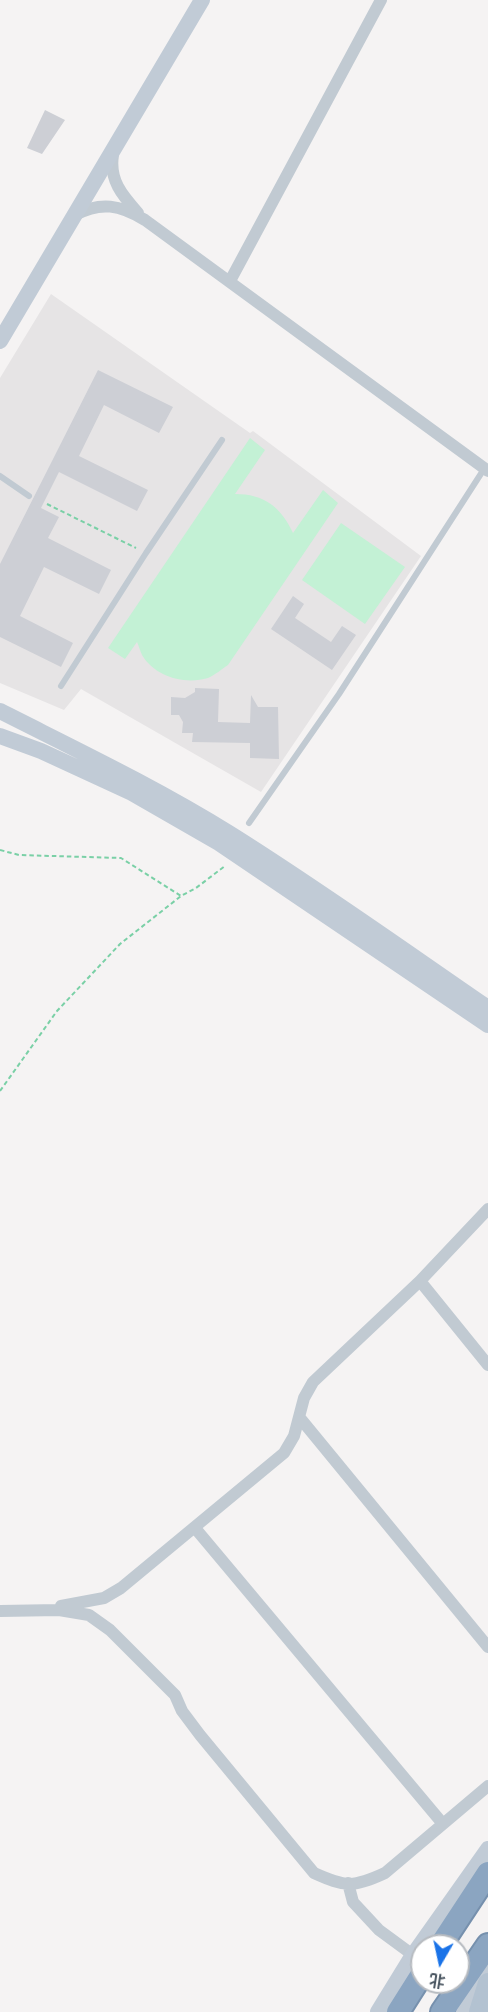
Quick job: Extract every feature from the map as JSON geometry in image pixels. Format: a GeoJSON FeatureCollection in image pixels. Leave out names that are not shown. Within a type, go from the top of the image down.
{"type":"FeatureCollection","features":[{"type":"Feature","properties":{"kind":"highway"},"geometry":{"type":"LineString","coordinates":[[448,1934],[488,1873]]}},
{"type":"Feature","properties":{"kind":"highway"},"geometry":{"type":"LineString","coordinates":[[442,2012],[488,1946]]}},
{"type":"Feature","properties":{"kind":"highway"},"geometry":{"type":"LineString","coordinates":[[398,2012],[410,1982]]}},
{"type":"Feature","properties":{"kind":"main road"},"geometry":{"type":"LineString","coordinates":[[0,341],[202,0]]}},
{"type":"Feature","properties":{"kind":"main road"},"geometry":{"type":"LineString","coordinates":[[0,711],[143,783],[228,832],[488,1008]]}},
{"type":"Feature","properties":{"kind":"main road"},"geometry":{"type":"LineString","coordinates":[[0,736],[41,751],[132,793],[234,854],[488,1025]]}},
{"type":"Feature","properties":{"kind":"main road"},"geometry":{"type":"LineString","coordinates":[[436,1934],[488,1850]]}},
{"type":"Feature","properties":{"kind":"main road"},"geometry":{"type":"LineString","coordinates":[[464,2012],[488,1970]]}},
{"type":"Feature","properties":{"kind":"main road"},"geometry":{"type":"LineString","coordinates":[[378,2012],[410,1973]]}},
{"type":"Feature","properties":{"kind":"main road"},"geometry":{"type":"LineString","coordinates":[[479,2012],[488,1983]]}},
{"type":"Feature","properties":{"kind":"street"},"geometry":{"type":"LineString","coordinates":[[230,281],[381,0]]}},
{"type":"Feature","properties":{"kind":"street"},"geometry":{"type":"LineString","coordinates":[[114,147],[112,175],[128,202],[145,220]]}},
{"type":"Feature","properties":{"kind":"street"},"geometry":{"type":"LineString","coordinates":[[74,216],[87,208],[100,206],[128,210],[145,220],[486,470]]}},
{"type":"Feature","properties":{"kind":"street"},"geometry":{"type":"LineString","coordinates":[[27,1610],[79,1604],[104,1598],[121,1588],[284,1453],[294,1436],[304,1398],[313,1382],[420,1281],[488,1209]]}},
{"type":"Feature","properties":{"kind":"street"},"geometry":{"type":"LineString","coordinates":[[420,1281],[488,1365]]}},
{"type":"Feature","properties":{"kind":"street"},"geometry":{"type":"LineString","coordinates":[[300,1418],[488,1647]]}},
{"type":"Feature","properties":{"kind":"street"},"geometry":{"type":"LineString","coordinates":[[195,1528],[443,1824]]}},
{"type":"Feature","properties":{"kind":"street"},"geometry":{"type":"LineString","coordinates":[[104,1598],[99,1607],[108,1628]]}},
{"type":"Feature","properties":{"kind":"street"},"geometry":{"type":"LineString","coordinates":[[0,1611],[59,1610],[89,1615],[108,1628],[175,1695],[182,1711],[200,1735],[314,1873],[338,1884],[365,1882],[385,1873],[488,1786]]}},
{"type":"Feature","properties":{"kind":"street"},"geometry":{"type":"LineString","coordinates":[[348,1884],[352,1902],[410,1958]]}},
{"type":"Feature","properties":{"kind":"lane"},"geometry":{"type":"LineString","coordinates":[[61,686],[222,440]]}},
{"type":"Feature","properties":{"kind":"lane"},"geometry":{"type":"LineString","coordinates":[[249,823],[339,694],[486,470]]}},
{"type":"Feature","properties":{"kind":"lane"},"geometry":{"type":"LineString","coordinates":[[0,477],[29,496]]}},
{"type":"Feature","properties":{"kind":"path"},"geometry":{"type":"LineString","coordinates":[[47,504],[146,553]]}},
{"type":"Feature","properties":{"kind":"path"},"geometry":{"type":"LineString","coordinates":[[0,850],[19,855],[122,858],[181,896]]}},
{"type":"Feature","properties":{"kind":"path"},"geometry":{"type":"LineString","coordinates":[[0,1091],[57,1011],[120,944],[181,896],[215,875],[234,854]]}},
{"type":"Feature","properties":{"kind":"shaded area"},"geometry":{"type":"Polygon","coordinates":[[[51,294],[250,433],[253,431],[421,556],[261,792],[81,689],[64,710],[0,683],[0,378],[51,294]]]}},
{"type":"Feature","properties":{"kind":"green space"},"geometry":{"type":"Polygon","coordinates":[[[250,438],[265,450],[235,494],[263,499],[277,509],[293,533],[323,490],[338,503],[228,665],[216,674],[199,680],[180,680],[163,674],[148,663],[137,642],[125,659],[108,648],[250,438]]]}},
{"type":"Feature","properties":{"kind":"green space"},"geometry":{"type":"Polygon","coordinates":[[[341,523],[405,567],[365,624],[302,580],[341,523]]]}},
{"type":"Feature","properties":{"kind":"building"},"geometry":{"type":"Polygon","coordinates":[[[45,110],[65,120],[42,154],[27,148],[45,110]]]}},
{"type":"Feature","properties":{"kind":"building"},"geometry":{"type":"Polygon","coordinates":[[[98,370],[173,407],[159,433],[104,405],[79,456],[148,490],[137,511],[59,472],[41,508],[59,517],[48,538],[111,570],[99,594],[44,567],[20,616],[73,643],[61,667],[0,637],[0,564],[98,370]]]}},
{"type":"Feature","properties":{"kind":"building"},"geometry":{"type":"Polygon","coordinates":[[[293,596],[304,604],[295,618],[331,642],[342,626],[356,635],[332,670],[271,629],[293,596]]]}},
{"type":"Feature","properties":{"kind":"building"},"geometry":{"type":"Polygon","coordinates":[[[195,688],[219,689],[218,722],[250,723],[251,695],[258,707],[278,707],[279,759],[250,758],[250,743],[192,742],[193,733],[182,733],[183,722],[179,715],[171,715],[171,697],[185,698],[195,692],[195,688]]]}}]}
